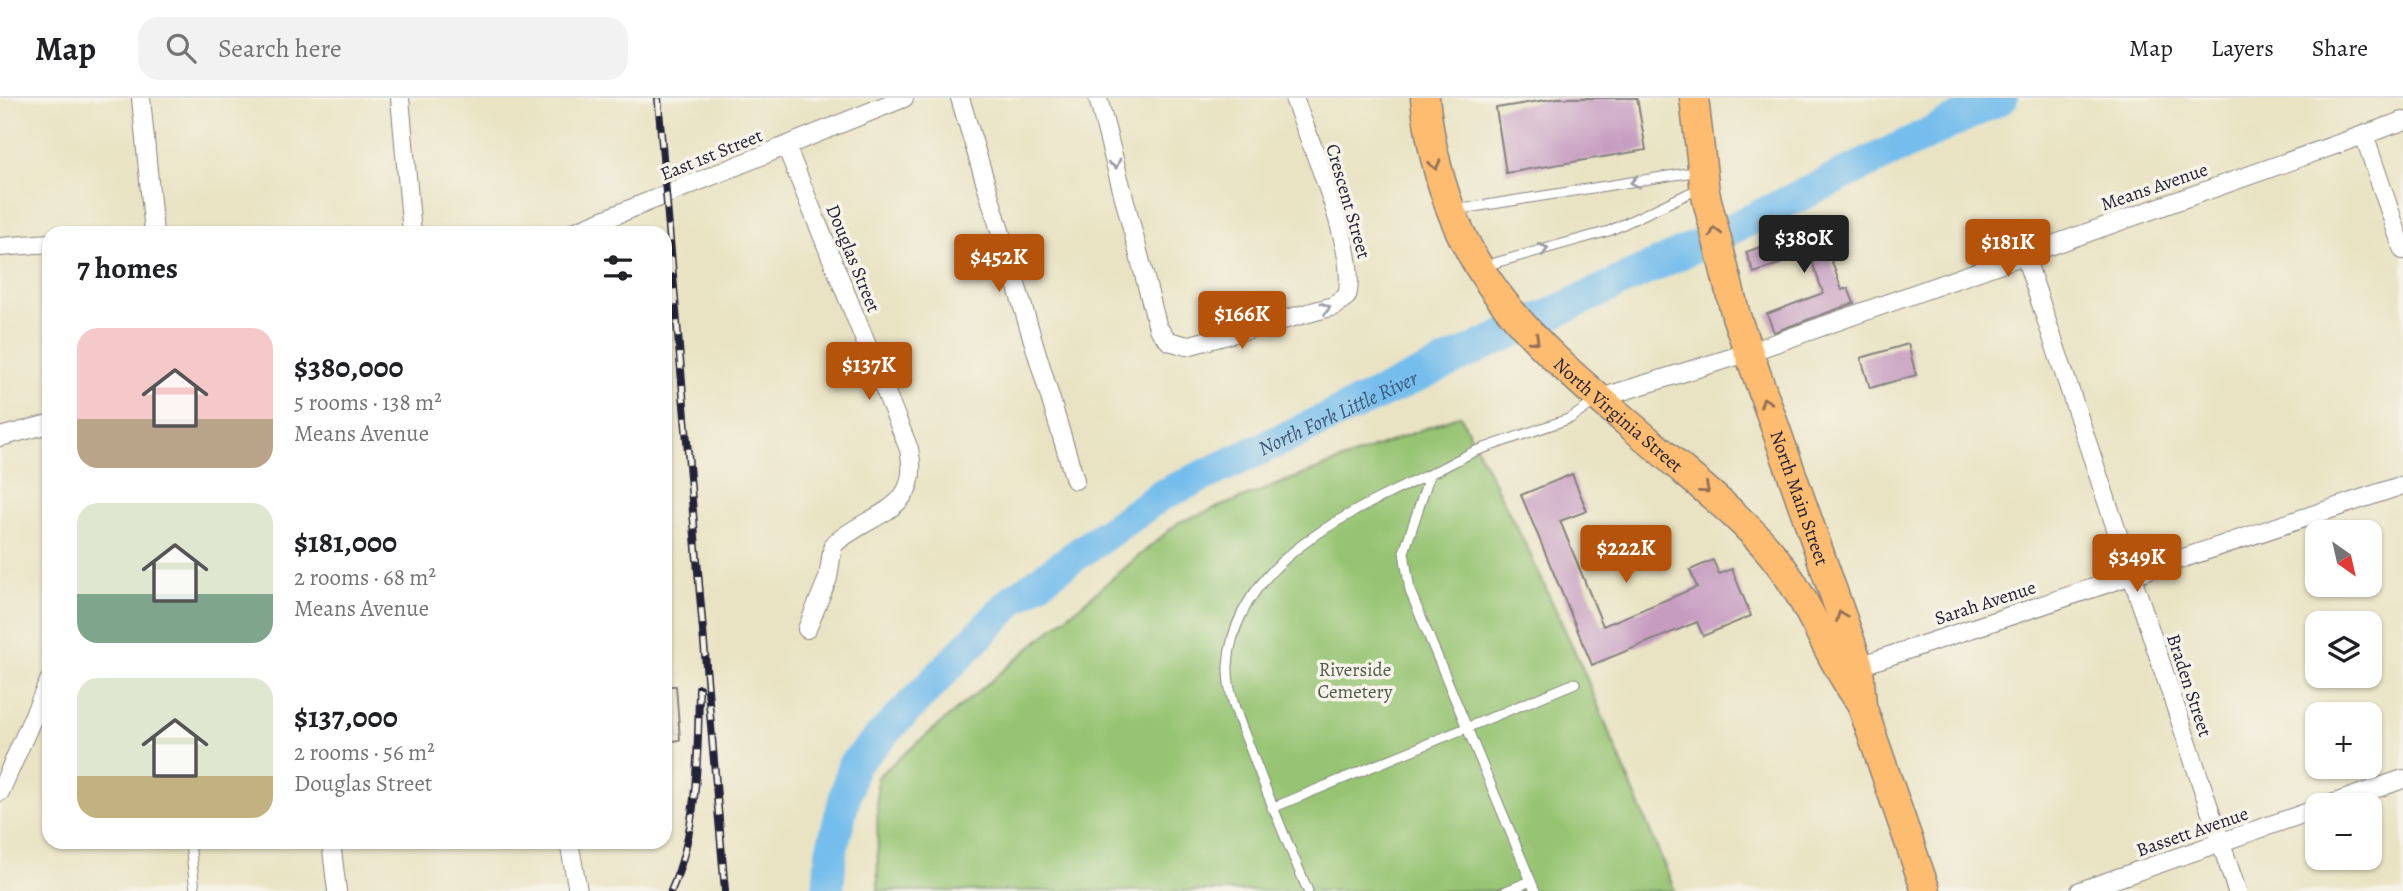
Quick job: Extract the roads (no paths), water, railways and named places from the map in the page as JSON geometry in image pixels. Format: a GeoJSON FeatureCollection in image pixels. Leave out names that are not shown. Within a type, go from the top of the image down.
{"type":"FeatureCollection","features":[{"type":"Feature","properties":{"kind":"main road","name":"North Virginia Street"},"geometry":{"type":"LineString","coordinates":[[1425,98],[1430,145],[1450,211],[1495,295],[1526,331],[1741,521],[1772,553],[1794,586],[1841,677],[1862,706]]}},
{"type":"Feature","properties":{"kind":"main road","name":"North Main Street"},"geometry":{"type":"LineString","coordinates":[[1694,98],[1704,183],[1724,273],[1747,353],[1859,666],[1862,706],[1926,891]]}},
{"type":"Feature","properties":{"kind":"street"},"geometry":{"type":"LineString","coordinates":[[141,98],[153,226]]}},
{"type":"Feature","properties":{"kind":"street"},"geometry":{"type":"LineString","coordinates":[[400,98],[411,226]]}},
{"type":"Feature","properties":{"kind":"street","name":"East 1st Street"},"geometry":{"type":"LineString","coordinates":[[588,226],[904,98]]}},
{"type":"Feature","properties":{"kind":"street"},"geometry":{"type":"LineString","coordinates":[[960,98],[1075,480]]}},
{"type":"Feature","properties":{"kind":"street","name":"Crescent Street"},"geometry":{"type":"LineString","coordinates":[[1098,98],[1158,328],[1169,341],[1187,346],[1334,306],[1347,296],[1347,258],[1331,200],[1294,98]]}},
{"type":"Feature","properties":{"kind":"street","name":"Means Avenue"},"geometry":{"type":"LineString","coordinates":[[1589,389],[1747,353],[2403,121]]}},
{"type":"Feature","properties":{"kind":"street"},"geometry":{"type":"LineString","coordinates":[[2364,135],[2403,250]]}},
{"type":"Feature","properties":{"kind":"street","name":"Douglas Street"},"geometry":{"type":"LineString","coordinates":[[786,146],[909,449],[914,471],[910,486],[900,499],[833,545],[828,578],[807,629]]}},
{"type":"Feature","properties":{"kind":"street"},"geometry":{"type":"LineString","coordinates":[[0,247],[42,244]]}},
{"type":"Feature","properties":{"kind":"street","name":"Braden Street"},"geometry":{"type":"LineString","coordinates":[[2024,253],[2237,891]]}},
{"type":"Feature","properties":{"kind":"street"},"geometry":{"type":"LineString","coordinates":[[0,437],[42,426]]}},
{"type":"Feature","properties":{"kind":"street","name":"Sarah Avenue"},"geometry":{"type":"LineString","coordinates":[[1859,666],[2403,485]]}},
{"type":"Feature","properties":{"kind":"street"},"geometry":{"type":"LineString","coordinates":[[0,792],[42,697]]}},
{"type":"Feature","properties":{"kind":"street"},"geometry":{"type":"LineString","coordinates":[[2363,793],[2403,779]]}},
{"type":"Feature","properties":{"kind":"street","name":"Bassett Avenue"},"geometry":{"type":"LineString","coordinates":[[2080,891],[2305,813]]}},
{"type":"Feature","properties":{"kind":"street"},"geometry":{"type":"LineString","coordinates":[[332,849],[337,891]]}},
{"type":"Feature","properties":{"kind":"street"},"geometry":{"type":"LineString","coordinates":[[570,849],[578,891]]}},
{"type":"Feature","properties":{"kind":"lane"},"geometry":{"type":"LineString","coordinates":[[1450,211],[1704,183]]}},
{"type":"Feature","properties":{"kind":"lane"},"geometry":{"type":"LineString","coordinates":[[1479,268],[1609,231],[1704,183]]}},
{"type":"Feature","properties":{"kind":"lane"},"geometry":{"type":"LineString","coordinates":[[1308,891],[1272,808],[1233,704],[1228,667],[1233,633],[1268,572],[1347,517],[1473,452],[1571,418],[1589,389]]}},
{"type":"Feature","properties":{"kind":"lane"},"geometry":{"type":"LineString","coordinates":[[1430,474],[1404,552],[1404,568],[1410,591],[1535,891]]}},
{"type":"Feature","properties":{"kind":"lane"},"geometry":{"type":"LineString","coordinates":[[1272,808],[1575,683]]}},
{"type":"Feature","properties":{"kind":"lane"},"geometry":{"type":"LineString","coordinates":[[191,849],[195,891]]}},
{"type":"Feature","properties":{"kind":"lane"},"geometry":{"type":"LineString","coordinates":[[1506,891],[1531,881]]}},
{"type":"Feature","properties":{"kind":"waterway","name":"North Fork Little River"},"geometry":{"type":"LineString","coordinates":[[828,891],[831,852],[853,765],[1014,599],[1160,496],[1669,259],[2002,98]]}},
{"type":"Feature","properties":{"kind":"railway"},"geometry":{"type":"LineString","coordinates":[[658,98],[669,226]]}},
{"type":"Feature","properties":{"kind":"railway"},"geometry":{"type":"LineString","coordinates":[[672,264],[725,891]]}},
{"type":"Feature","properties":{"kind":"railway"},"geometry":{"type":"LineString","coordinates":[[671,891],[687,843],[695,791],[699,688]]}},
{"type":"Feature","properties":{"kind":"park label","name":"Riverside Cemetery"},"geometry":{"type":"Point","coordinates":[1355,680]}}]}
